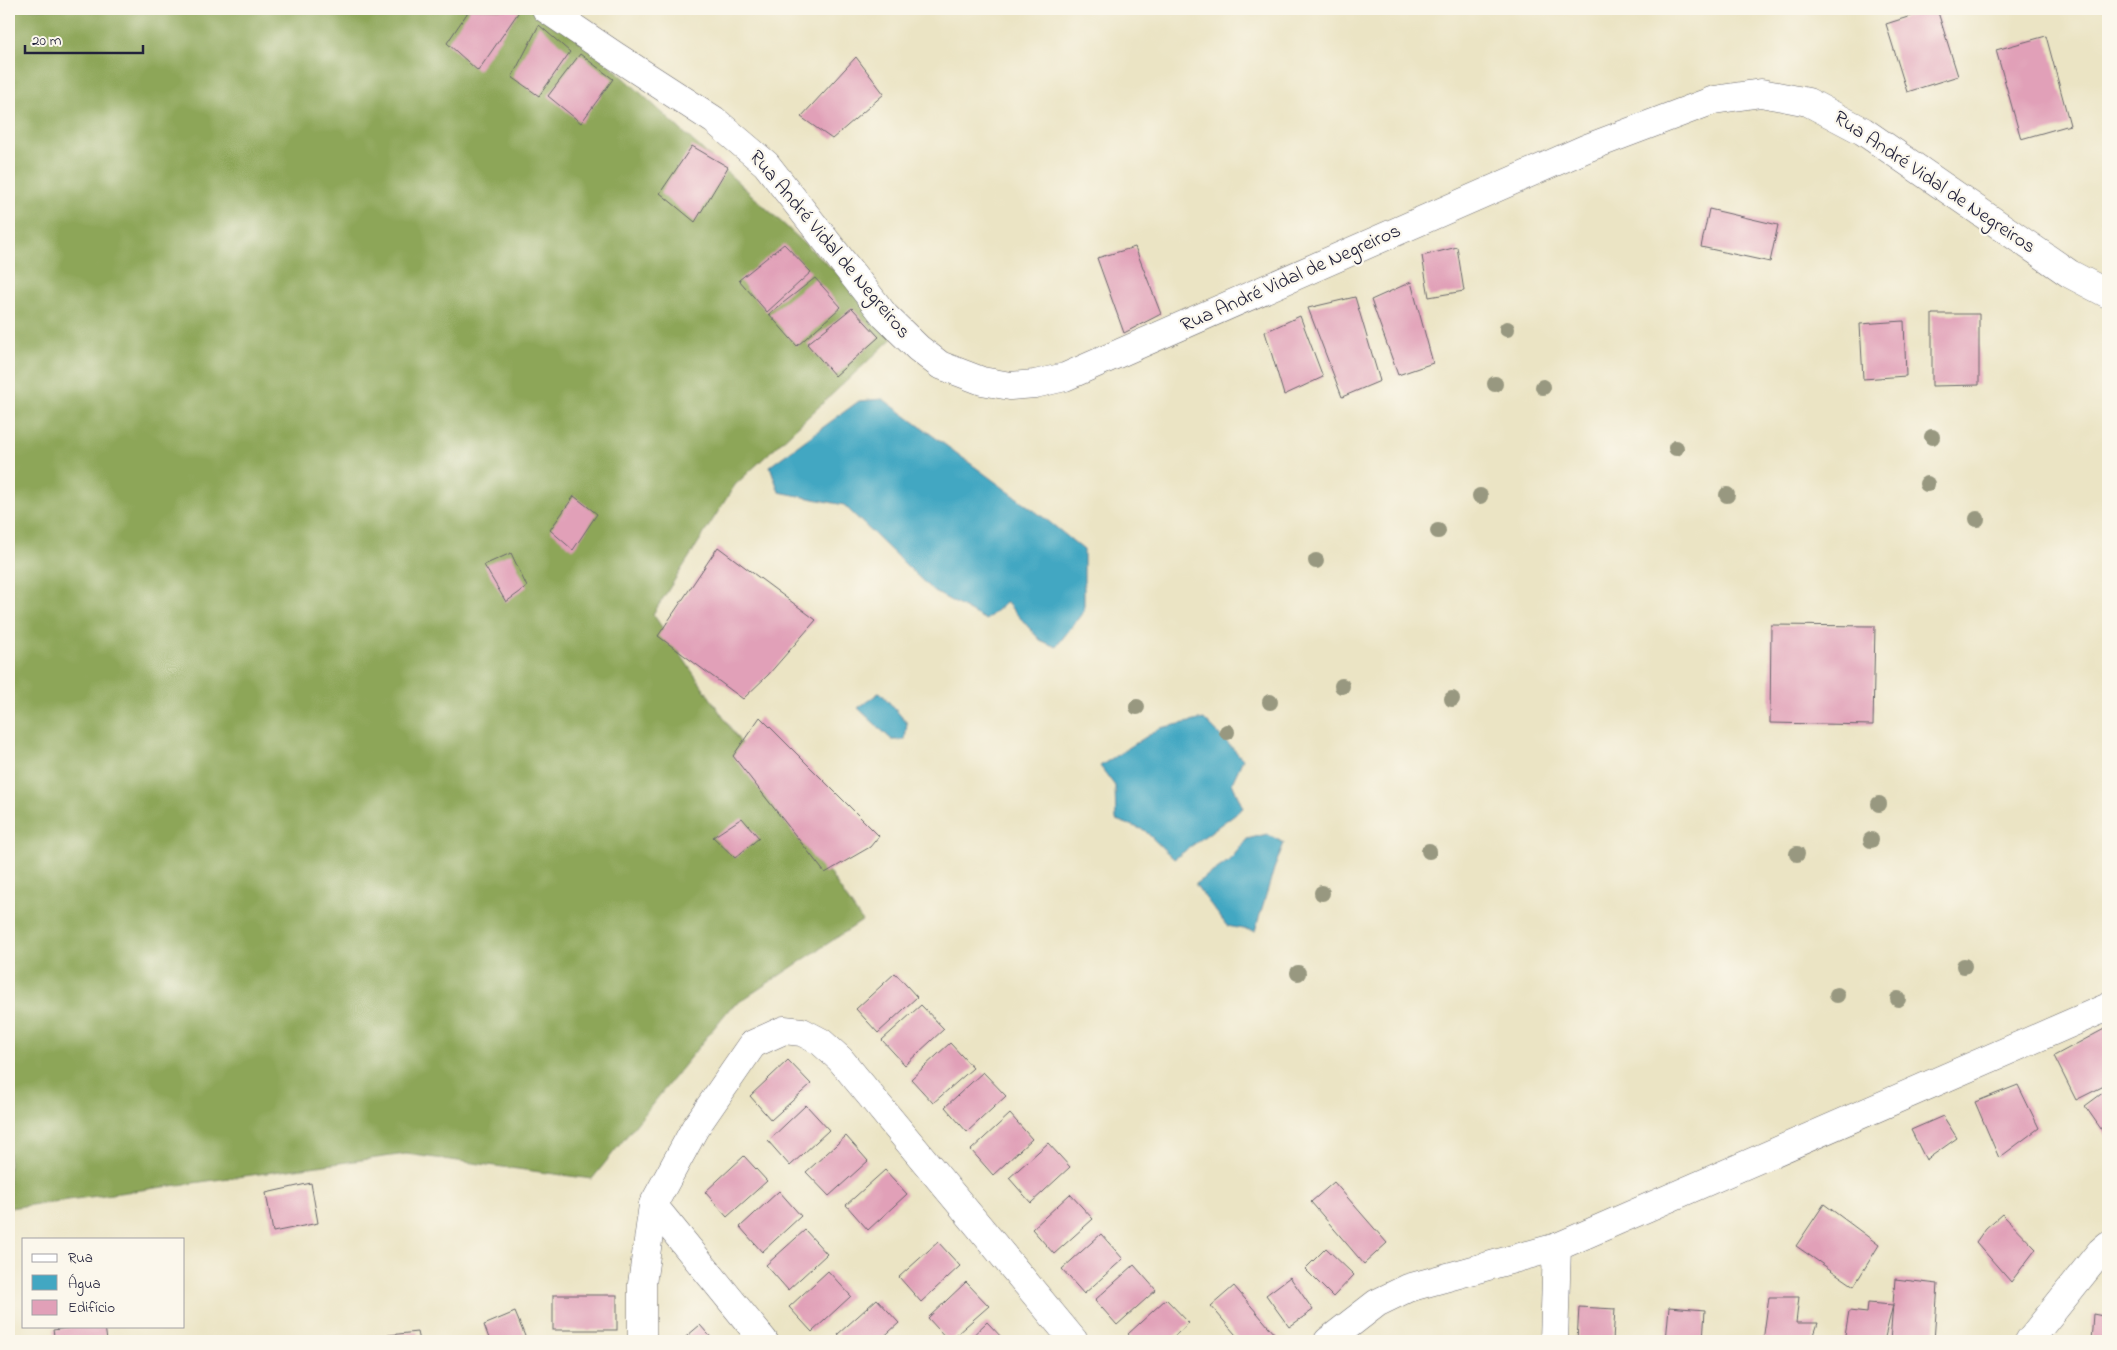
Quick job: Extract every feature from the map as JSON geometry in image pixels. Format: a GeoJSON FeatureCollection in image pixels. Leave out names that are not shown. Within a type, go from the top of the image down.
{"type":"FeatureCollection","features":[{"type":"Feature","properties":{"kind":"street","name":"Rua André Vidal de Negreiros"},"geometry":{"type":"LineString","coordinates":[[546,9],[714,120],[766,164],[885,316],[940,366],[982,381],[1010,386],[1035,384],[1065,378],[1587,148],[1714,100],[1761,93],[1808,102],[1863,131],[2070,274],[2108,294]]}},
{"type":"Feature","properties":{"kind":"street"},"geometry":{"type":"LineString","coordinates":[[1328,1341],[1377,1303],[1408,1288],[1444,1277],[1496,1265],[1557,1246],[2108,1007]]}},
{"type":"Feature","properties":{"kind":"street"},"geometry":{"type":"LineString","coordinates":[[642,1341],[642,1284],[653,1206],[695,1128],[752,1044],[784,1030],[802,1032],[821,1042],[840,1059],[1074,1341]]}},
{"type":"Feature","properties":{"kind":"street"},"geometry":{"type":"LineString","coordinates":[[653,1206],[764,1341]]}},
{"type":"Feature","properties":{"kind":"street"},"geometry":{"type":"LineString","coordinates":[[2029,1341],[2100,1252],[2108,1245]]}},
{"type":"Feature","properties":{"kind":"street"},"geometry":{"type":"LineString","coordinates":[[1554,1341],[1557,1246]]}},
{"type":"Feature","properties":{"kind":"green space"},"geometry":{"type":"Polygon","coordinates":[[[9,9],[549,9],[900,331],[735,485],[653,614],[862,921],[730,1008],[592,1179],[406,1154],[9,1208],[9,9]]]}},
{"type":"Feature","properties":{"kind":"water"},"geometry":{"type":"Polygon","coordinates":[[[883,399],[1047,520],[1084,550],[1084,611],[1056,647],[1040,640],[1006,602],[986,620],[933,591],[844,505],[779,492],[770,466],[859,401],[883,399]]]}},
{"type":"Feature","properties":{"kind":"water"},"geometry":{"type":"Polygon","coordinates":[[[880,692],[907,723],[905,740],[892,740],[858,708],[880,692]]]}},
{"type":"Feature","properties":{"kind":"water"},"geometry":{"type":"Polygon","coordinates":[[[1204,719],[1243,759],[1232,783],[1243,808],[1174,859],[1144,830],[1116,820],[1115,786],[1100,766],[1160,728],[1204,719]]]}},
{"type":"Feature","properties":{"kind":"water"},"geometry":{"type":"Polygon","coordinates":[[[1267,834],[1284,843],[1255,931],[1227,926],[1195,884],[1230,860],[1247,839],[1267,834]]]}},
{"type":"Feature","properties":{"kind":"building"},"geometry":{"type":"Polygon","coordinates":[[[470,9],[520,10],[478,71],[447,43],[470,9]]]}},
{"type":"Feature","properties":{"kind":"building"},"geometry":{"type":"Polygon","coordinates":[[[1937,9],[1958,76],[1907,92],[1886,24],[1937,9]]]}},
{"type":"Feature","properties":{"kind":"building"},"geometry":{"type":"Polygon","coordinates":[[[539,25],[570,52],[539,96],[512,77],[539,25]]]}},
{"type":"Feature","properties":{"kind":"building"},"geometry":{"type":"Polygon","coordinates":[[[2046,36],[2070,125],[2021,139],[1996,50],[2046,36]]]}},
{"type":"Feature","properties":{"kind":"building"},"geometry":{"type":"Polygon","coordinates":[[[580,54],[613,79],[581,123],[548,96],[580,54]]]}},
{"type":"Feature","properties":{"kind":"building"},"geometry":{"type":"Polygon","coordinates":[[[856,57],[884,94],[832,139],[801,117],[856,57]]]}},
{"type":"Feature","properties":{"kind":"building"},"geometry":{"type":"Polygon","coordinates":[[[692,146],[728,167],[695,222],[660,193],[692,146]]]}},
{"type":"Feature","properties":{"kind":"building"},"geometry":{"type":"Polygon","coordinates":[[[1709,209],[1778,225],[1770,262],[1701,247],[1709,209]]]}},
{"type":"Feature","properties":{"kind":"building"},"geometry":{"type":"Polygon","coordinates":[[[784,244],[811,272],[767,312],[739,280],[784,244]]]}},
{"type":"Feature","properties":{"kind":"building"},"geometry":{"type":"Polygon","coordinates":[[[1135,247],[1161,314],[1124,333],[1097,258],[1135,247]]]}},
{"type":"Feature","properties":{"kind":"building"},"geometry":{"type":"Polygon","coordinates":[[[1457,247],[1464,291],[1429,297],[1422,256],[1457,247]]]}},
{"type":"Feature","properties":{"kind":"building"},"geometry":{"type":"Polygon","coordinates":[[[815,278],[841,307],[797,346],[769,314],[815,278]]]}},
{"type":"Feature","properties":{"kind":"building"},"geometry":{"type":"Polygon","coordinates":[[[1411,282],[1433,363],[1398,375],[1371,300],[1411,282]]]}},
{"type":"Feature","properties":{"kind":"building"},"geometry":{"type":"Polygon","coordinates":[[[1355,297],[1380,381],[1342,397],[1308,308],[1355,297]]]}},
{"type":"Feature","properties":{"kind":"building"},"geometry":{"type":"Polygon","coordinates":[[[852,308],[879,337],[835,376],[807,344],[852,308]]]}},
{"type":"Feature","properties":{"kind":"building"},"geometry":{"type":"Polygon","coordinates":[[[1932,314],[1979,314],[1979,385],[1932,386],[1932,314]]]}},
{"type":"Feature","properties":{"kind":"building"},"geometry":{"type":"Polygon","coordinates":[[[1300,316],[1323,377],[1284,395],[1265,332],[1300,316]]]}},
{"type":"Feature","properties":{"kind":"building"},"geometry":{"type":"Polygon","coordinates":[[[1904,321],[1906,376],[1863,379],[1860,324],[1904,321]]]}},
{"type":"Feature","properties":{"kind":"building"},"geometry":{"type":"Polygon","coordinates":[[[574,496],[597,514],[573,550],[550,530],[574,496]]]}},
{"type":"Feature","properties":{"kind":"building"},"geometry":{"type":"Polygon","coordinates":[[[718,547],[816,620],[768,675],[743,699],[658,636],[718,547]]]}},
{"type":"Feature","properties":{"kind":"building"},"geometry":{"type":"Polygon","coordinates":[[[511,553],[527,587],[506,602],[484,565],[511,553]]]}},
{"type":"Feature","properties":{"kind":"building"},"geometry":{"type":"Polygon","coordinates":[[[1771,625],[1875,626],[1873,725],[1770,723],[1771,625]]]}},
{"type":"Feature","properties":{"kind":"building"},"geometry":{"type":"Polygon","coordinates":[[[760,717],[879,836],[870,847],[825,873],[733,756],[760,717]]]}},
{"type":"Feature","properties":{"kind":"building"},"geometry":{"type":"Polygon","coordinates":[[[742,818],[759,838],[735,858],[713,837],[742,818]]]}},
{"type":"Feature","properties":{"kind":"building"},"geometry":{"type":"Polygon","coordinates":[[[895,973],[917,997],[878,1033],[856,1009],[895,973]]]}},
{"type":"Feature","properties":{"kind":"building"},"geometry":{"type":"Polygon","coordinates":[[[921,1005],[944,1029],[905,1065],[882,1040],[921,1005]]]}},
{"type":"Feature","properties":{"kind":"building"},"geometry":{"type":"Polygon","coordinates":[[[2108,1027],[2108,1084],[2076,1100],[2054,1056],[2108,1027]]]}},
{"type":"Feature","properties":{"kind":"building"},"geometry":{"type":"Polygon","coordinates":[[[950,1043],[973,1068],[933,1103],[911,1079],[950,1043]]]}},
{"type":"Feature","properties":{"kind":"building"},"geometry":{"type":"Polygon","coordinates":[[[788,1060],[811,1084],[771,1120],[750,1096],[788,1060]]]}},
{"type":"Feature","properties":{"kind":"building"},"geometry":{"type":"Polygon","coordinates":[[[983,1072],[1006,1096],[967,1132],[945,1107],[983,1072]]]}},
{"type":"Feature","properties":{"kind":"building"},"geometry":{"type":"Polygon","coordinates":[[[2018,1085],[2039,1128],[1999,1158],[1975,1102],[2018,1085]]]}},
{"type":"Feature","properties":{"kind":"building"},"geometry":{"type":"Polygon","coordinates":[[[2108,1089],[2108,1139],[2085,1106],[2108,1089]]]}},
{"type":"Feature","properties":{"kind":"building"},"geometry":{"type":"Polygon","coordinates":[[[806,1105],[829,1130],[790,1166],[768,1141],[806,1105]]]}},
{"type":"Feature","properties":{"kind":"building"},"geometry":{"type":"Polygon","coordinates":[[[1010,1114],[1032,1139],[993,1175],[971,1150],[1010,1114]]]}},
{"type":"Feature","properties":{"kind":"building"},"geometry":{"type":"Polygon","coordinates":[[[1943,1116],[1957,1138],[1926,1160],[1911,1130],[1943,1116]]]}},
{"type":"Feature","properties":{"kind":"building"},"geometry":{"type":"Polygon","coordinates":[[[846,1136],[868,1161],[829,1196],[806,1172],[846,1136]]]}},
{"type":"Feature","properties":{"kind":"building"},"geometry":{"type":"Polygon","coordinates":[[[1048,1143],[1070,1167],[1031,1203],[1009,1178],[1048,1143]]]}},
{"type":"Feature","properties":{"kind":"building"},"geometry":{"type":"Polygon","coordinates":[[[744,1156],[767,1181],[727,1217],[705,1192],[744,1156]]]}},
{"type":"Feature","properties":{"kind":"building"},"geometry":{"type":"Polygon","coordinates":[[[885,1170],[907,1194],[868,1230],[846,1205],[885,1170]]]}},
{"type":"Feature","properties":{"kind":"building"},"geometry":{"type":"Polygon","coordinates":[[[1334,1182],[1387,1243],[1364,1264],[1311,1202],[1334,1182]]]}},
{"type":"Feature","properties":{"kind":"building"},"geometry":{"type":"Polygon","coordinates":[[[311,1183],[318,1223],[273,1232],[266,1193],[311,1183]]]}},
{"type":"Feature","properties":{"kind":"building"},"geometry":{"type":"Polygon","coordinates":[[[779,1191],[801,1216],[762,1252],[740,1227],[779,1191]]]}},
{"type":"Feature","properties":{"kind":"building"},"geometry":{"type":"Polygon","coordinates":[[[1070,1194],[1093,1219],[1054,1254],[1032,1229],[1070,1194]]]}},
{"type":"Feature","properties":{"kind":"building"},"geometry":{"type":"Polygon","coordinates":[[[1824,1204],[1879,1245],[1854,1286],[1796,1246],[1824,1204]]]}},
{"type":"Feature","properties":{"kind":"building"},"geometry":{"type":"Polygon","coordinates":[[[2002,1214],[2036,1249],[2011,1282],[1976,1242],[1986,1228],[2002,1214]]]}},
{"type":"Feature","properties":{"kind":"building"},"geometry":{"type":"Polygon","coordinates":[[[805,1230],[827,1254],[788,1290],[766,1265],[805,1230]]]}},
{"type":"Feature","properties":{"kind":"building"},"geometry":{"type":"Polygon","coordinates":[[[1101,1234],[1123,1259],[1084,1294],[1062,1269],[1101,1234]]]}},
{"type":"Feature","properties":{"kind":"building"},"geometry":{"type":"Polygon","coordinates":[[[938,1242],[960,1266],[921,1302],[899,1277],[938,1242]]]}},
{"type":"Feature","properties":{"kind":"building"},"geometry":{"type":"Polygon","coordinates":[[[1326,1248],[1354,1275],[1333,1297],[1305,1269],[1326,1248]]]}},
{"type":"Feature","properties":{"kind":"building"},"geometry":{"type":"Polygon","coordinates":[[[1134,1265],[1156,1290],[1117,1325],[1095,1300],[1134,1265]]]}},
{"type":"Feature","properties":{"kind":"building"},"geometry":{"type":"Polygon","coordinates":[[[828,1271],[851,1296],[812,1332],[789,1307],[828,1271]]]}},
{"type":"Feature","properties":{"kind":"building"},"geometry":{"type":"Polygon","coordinates":[[[1290,1277],[1313,1310],[1289,1327],[1266,1295],[1290,1277]]]}},
{"type":"Feature","properties":{"kind":"building"},"geometry":{"type":"Polygon","coordinates":[[[1895,1279],[1938,1284],[1934,1341],[1890,1341],[1895,1279]]]}},
{"type":"Feature","properties":{"kind":"building"},"geometry":{"type":"Polygon","coordinates":[[[966,1282],[989,1306],[949,1341],[928,1318],[966,1282]]]}},
{"type":"Feature","properties":{"kind":"building"},"geometry":{"type":"Polygon","coordinates":[[[1234,1286],[1279,1341],[1241,1341],[1211,1306],[1234,1286]]]}},
{"type":"Feature","properties":{"kind":"building"},"geometry":{"type":"Polygon","coordinates":[[[553,1295],[617,1295],[617,1330],[553,1330],[553,1295]]]}},
{"type":"Feature","properties":{"kind":"building"},"geometry":{"type":"Polygon","coordinates":[[[1769,1297],[1799,1297],[1796,1323],[1818,1323],[1812,1341],[1763,1341],[1769,1297]]]}},
{"type":"Feature","properties":{"kind":"building"},"geometry":{"type":"Polygon","coordinates":[[[877,1299],[899,1323],[879,1341],[844,1341],[838,1334],[877,1299]]]}},
{"type":"Feature","properties":{"kind":"building"},"geometry":{"type":"Polygon","coordinates":[[[1166,1299],[1189,1323],[1169,1341],[1134,1341],[1128,1334],[1166,1299]]]}},
{"type":"Feature","properties":{"kind":"building"},"geometry":{"type":"Polygon","coordinates":[[[1868,1303],[1893,1305],[1884,1341],[1844,1341],[1849,1311],[1867,1313],[1868,1303]]]}},
{"type":"Feature","properties":{"kind":"building"},"geometry":{"type":"Polygon","coordinates":[[[1579,1307],[1615,1309],[1613,1341],[1577,1341],[1579,1307]]]}},
{"type":"Feature","properties":{"kind":"building"},"geometry":{"type":"Polygon","coordinates":[[[1669,1307],[1705,1310],[1703,1341],[1666,1341],[1669,1307]]]}},
{"type":"Feature","properties":{"kind":"building"},"geometry":{"type":"Polygon","coordinates":[[[515,1312],[527,1341],[490,1341],[484,1325],[515,1312]]]}},
{"type":"Feature","properties":{"kind":"building"},"geometry":{"type":"Polygon","coordinates":[[[2093,1314],[2108,1317],[2108,1341],[2091,1341],[2093,1314]]]}},
{"type":"Feature","properties":{"kind":"building"},"geometry":{"type":"Polygon","coordinates":[[[987,1322],[1005,1341],[967,1341],[987,1322]]]}},
{"type":"Feature","properties":{"kind":"building"},"geometry":{"type":"Polygon","coordinates":[[[700,1325],[714,1341],[681,1341],[700,1325]]]}},
{"type":"Feature","properties":{"kind":"building"},"geometry":{"type":"Polygon","coordinates":[[[66,1328],[105,1328],[107,1341],[55,1341],[53,1330],[66,1328]]]}},
{"type":"Feature","properties":{"kind":"building"},"geometry":{"type":"Polygon","coordinates":[[[417,1332],[419,1341],[343,1341],[343,1340],[417,1332]]]}}]}
